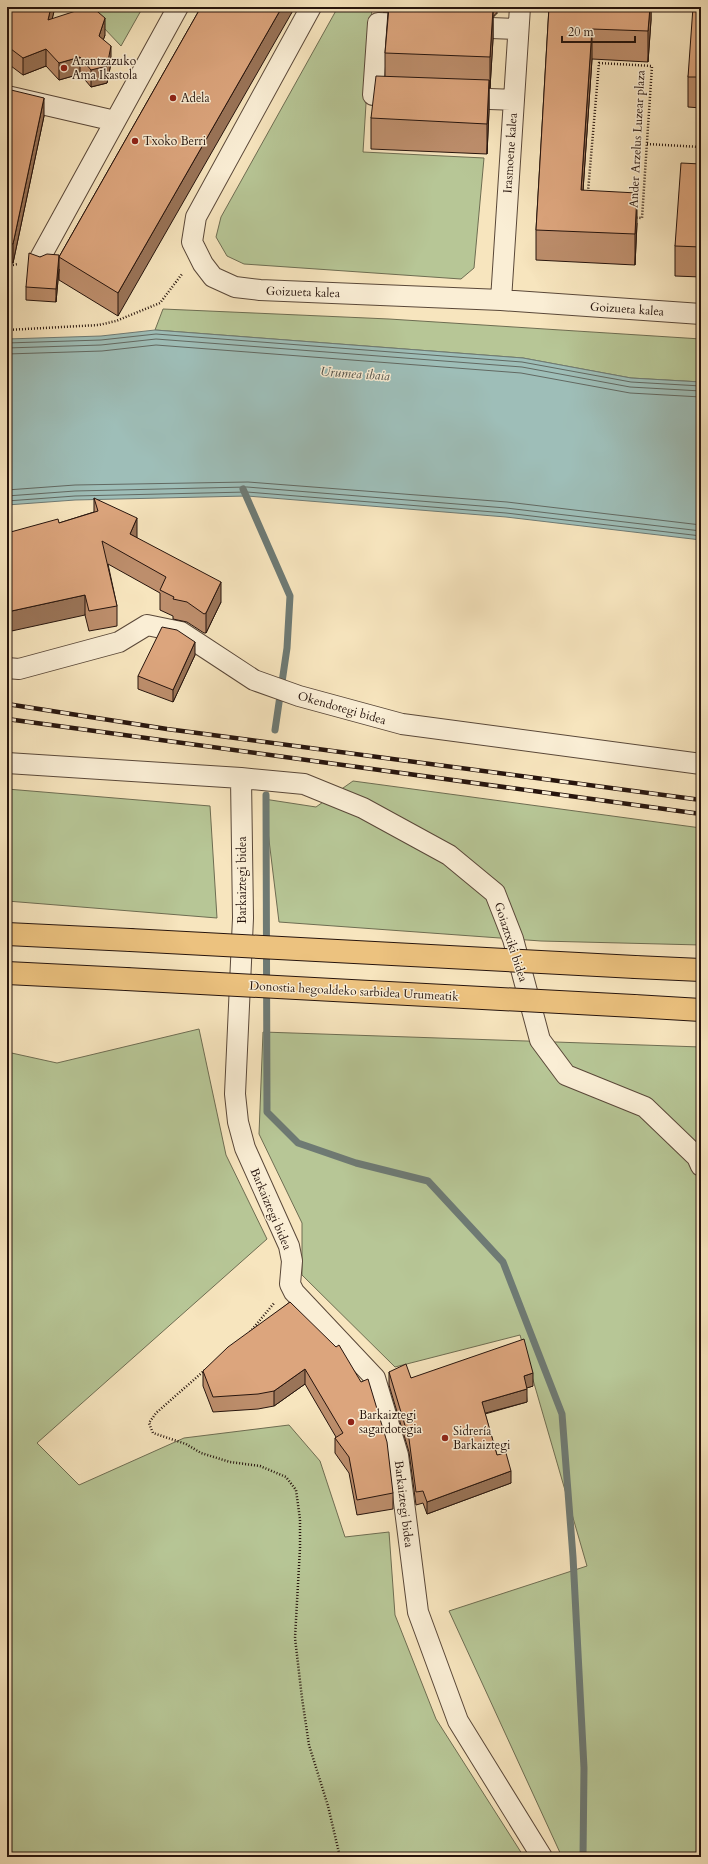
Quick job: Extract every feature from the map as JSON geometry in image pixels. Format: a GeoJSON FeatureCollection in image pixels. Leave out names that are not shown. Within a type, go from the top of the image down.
{"type":"FeatureCollection","features":[{"type":"Feature","properties":{"kind":"highway"},"geometry":{"type":"LineString","coordinates":[[7,934],[701,970]]}},
{"type":"Feature","properties":{"kind":"highway","name":"Donostia hegoaldeko sarbidea Urumeatik"},"geometry":{"type":"LineString","coordinates":[[7,973],[701,1010]]}},
{"type":"Feature","properties":{"kind":"street"},"geometry":{"type":"LineString","coordinates":[[40,258],[178,7]]}},
{"type":"Feature","properties":{"kind":"street","name":"Goizueta kalea"},"geometry":{"type":"LineString","coordinates":[[311,7],[196,217],[192,242],[198,254],[213,276],[235,287],[260,290],[501,300],[701,314]]}},
{"type":"Feature","properties":{"kind":"street","name":"Irasmoene kalea"},"geometry":{"type":"LineString","coordinates":[[501,300],[520,7]]}},
{"type":"Feature","properties":{"kind":"street"},"geometry":{"type":"LineString","coordinates":[[420,97],[373,95],[378,23],[518,29]]}},
{"type":"Feature","properties":{"kind":"street"},"geometry":{"type":"LineString","coordinates":[[7,96],[115,121]]}},
{"type":"Feature","properties":{"kind":"street"},"geometry":{"type":"LineString","coordinates":[[444,98],[514,100]]}},
{"type":"Feature","properties":{"kind":"street","name":"Okendotegi bidea"},"geometry":{"type":"LineString","coordinates":[[7,668],[19,670],[119,642],[147,625],[181,632],[254,680],[299,696],[402,724],[701,764]]}},
{"type":"Feature","properties":{"kind":"street"},"geometry":{"type":"LineString","coordinates":[[7,763],[241,778]]}},
{"type":"Feature","properties":{"kind":"street","name":"Goiaztxiki bidea"},"geometry":{"type":"LineString","coordinates":[[241,778],[304,784],[363,808],[449,855],[496,893],[513,938],[540,1040],[566,1075],[645,1107],[697,1157],[701,1166]]}},
{"type":"Feature","properties":{"kind":"street","name":"Barkaiztegi bidea"},"geometry":{"type":"LineString","coordinates":[[241,778],[243,918],[239,1037],[235,1066],[235,1094],[238,1122],[245,1148],[289,1246],[292,1261],[290,1284],[294,1292],[375,1378],[398,1454],[418,1612],[458,1721],[542,1857]]}},
{"type":"Feature","properties":{"kind":"path","name":"Ander Arzelus Luzear plaza"},"geometry":{"type":"LineString","coordinates":[[599,63],[652,66],[647,144],[642,218],[586,215],[599,63]]}},
{"type":"Feature","properties":{"kind":"path"},"geometry":{"type":"LineString","coordinates":[[647,144],[701,147]]}},
{"type":"Feature","properties":{"kind":"path"},"geometry":{"type":"LineString","coordinates":[[7,330],[99,325],[116,321],[160,303],[198,254]]}},
{"type":"Feature","properties":{"kind":"path"},"geometry":{"type":"LineString","coordinates":[[246,1336],[290,1284]]}},
{"type":"Feature","properties":{"kind":"path"},"geometry":{"type":"LineString","coordinates":[[207,1369],[156,1413],[149,1423],[153,1433],[186,1444],[201,1453],[230,1462],[260,1466],[286,1477],[296,1490],[300,1519],[300,1548],[296,1638],[302,1698],[309,1745],[328,1806],[340,1857]]}},
{"type":"Feature","properties":{"kind":"green space"},"geometry":{"type":"Polygon","coordinates":[[[84,7],[143,7],[121,46],[84,7]]]}},
{"type":"Feature","properties":{"kind":"green space"},"geometry":{"type":"Polygon","coordinates":[[[338,7],[372,7],[363,152],[484,158],[474,268],[461,279],[244,264],[227,256],[216,237],[221,217],[338,7]]]}},
{"type":"Feature","properties":{"kind":"green space"},"geometry":{"type":"Polygon","coordinates":[[[163,309],[389,319],[701,339],[701,382],[631,378],[523,358],[155,330],[163,309]]]}},
{"type":"Feature","properties":{"kind":"green space"},"geometry":{"type":"Polygon","coordinates":[[[353,781],[701,828],[701,945],[541,941],[279,922],[264,799],[316,807],[353,781]]]}},
{"type":"Feature","properties":{"kind":"green space"},"geometry":{"type":"Polygon","coordinates":[[[7,789],[210,806],[217,918],[7,901],[7,789]]]}},
{"type":"Feature","properties":{"kind":"green space"},"geometry":{"type":"Polygon","coordinates":[[[199,1029],[226,1155],[267,1239],[37,1443],[79,1485],[184,1438],[289,1425],[320,1461],[345,1537],[389,1532],[395,1615],[436,1719],[524,1857],[7,1857],[7,1052],[57,1063],[199,1029]]]}},
{"type":"Feature","properties":{"kind":"green space"},"geometry":{"type":"Polygon","coordinates":[[[263,1032],[701,1047],[701,1857],[562,1857],[449,1611],[587,1566],[520,1335],[395,1367],[302,1275],[302,1223],[259,1134],[263,1032]]]}},
{"type":"Feature","properties":{"kind":"water","name":"Urumea ibaia"},"geometry":{"type":"Polygon","coordinates":[[[155,330],[523,358],[631,378],[701,382],[701,540],[506,517],[247,496],[75,500],[7,505],[7,339],[101,336],[155,330]]]}},
{"type":"Feature","properties":{"kind":"building"},"geometry":{"type":"Polygon","coordinates":[[[7,7],[51,7],[48,20],[92,7],[105,18],[99,36],[111,46],[107,66],[91,70],[80,57],[59,63],[46,49],[23,58],[7,46],[7,7]]]}},
{"type":"Feature","properties":{"kind":"building"},"geometry":{"type":"Polygon","coordinates":[[[201,7],[282,7],[118,293],[59,257],[201,7]]]}},
{"type":"Feature","properties":{"kind":"building"},"geometry":{"type":"Polygon","coordinates":[[[389,7],[493,9],[490,57],[385,53],[389,7]]]}},
{"type":"Feature","properties":{"kind":"building"},"geometry":{"type":"Polygon","coordinates":[[[549,7],[650,7],[648,31],[592,29],[581,190],[637,193],[635,234],[536,230],[549,7]]]}},
{"type":"Feature","properties":{"kind":"building"},"geometry":{"type":"Polygon","coordinates":[[[693,7],[701,7],[701,77],[688,77],[693,7]]]}},
{"type":"Feature","properties":{"kind":"building"},"geometry":{"type":"Polygon","coordinates":[[[376,76],[489,80],[487,124],[371,118],[376,76]]]}},
{"type":"Feature","properties":{"kind":"building"},"geometry":{"type":"Polygon","coordinates":[[[7,89],[44,98],[13,244],[7,243],[7,89]]]}},
{"type":"Feature","properties":{"kind":"building"},"geometry":{"type":"Polygon","coordinates":[[[681,163],[701,164],[701,247],[675,246],[681,163]]]}},
{"type":"Feature","properties":{"kind":"building"},"geometry":{"type":"Polygon","coordinates":[[[29,253],[40,257],[47,254],[59,255],[56,289],[26,287],[29,253]]]}},
{"type":"Feature","properties":{"kind":"building"},"geometry":{"type":"Polygon","coordinates":[[[94,498],[137,518],[130,534],[221,582],[206,613],[204,614],[187,602],[173,599],[174,597],[160,590],[166,577],[102,541],[117,606],[89,611],[85,595],[7,612],[7,533],[58,519],[59,523],[98,511],[94,498]]]}},
{"type":"Feature","properties":{"kind":"building"},"geometry":{"type":"Polygon","coordinates":[[[162,627],[177,630],[195,642],[173,690],[138,676],[162,627]]]}},
{"type":"Feature","properties":{"kind":"building"},"geometry":{"type":"Polygon","coordinates":[[[290,1302],[336,1347],[339,1345],[361,1382],[368,1379],[387,1442],[393,1493],[357,1500],[349,1457],[335,1438],[343,1433],[305,1369],[274,1391],[258,1394],[213,1397],[203,1371],[228,1347],[290,1302]]]}},
{"type":"Feature","properties":{"kind":"building","name":"Sidrería Barkaiztegi"},"geometry":{"type":"Polygon","coordinates":[[[524,1339],[533,1373],[524,1376],[527,1389],[482,1402],[497,1455],[506,1453],[511,1471],[427,1502],[423,1491],[416,1492],[409,1439],[389,1372],[406,1364],[411,1378],[524,1339]]]}},
{"type":"Feature","properties":{"kind":"waterway"},"geometry":{"type":"LineString","coordinates":[[243,489],[290,596],[287,648],[275,730]]}},
{"type":"Feature","properties":{"kind":"waterway"},"geometry":{"type":"LineString","coordinates":[[266,795],[267,1112],[298,1143],[356,1163],[428,1181],[503,1262],[562,1414],[573,1557],[584,1768],[583,1857]]}},
{"type":"Feature","properties":{"kind":"railway"},"geometry":{"type":"LineString","coordinates":[[7,704],[167,729],[701,800]]}},
{"type":"Feature","properties":{"kind":"railway"},"geometry":{"type":"LineString","coordinates":[[7,719],[701,814]]}},
{"type":"Feature","properties":{"kind":"place","name":"Arantzazuko Ama Ikastola"},"geometry":{"type":"Point","coordinates":[64,68]}},
{"type":"Feature","properties":{"kind":"place","name":"Adela"},"geometry":{"type":"Point","coordinates":[173,98]}},
{"type":"Feature","properties":{"kind":"place","name":"Txoko Berri"},"geometry":{"type":"Point","coordinates":[135,141]}},
{"type":"Feature","properties":{"kind":"place","name":"Barkaiztegi sagardotegia"},"geometry":{"type":"Point","coordinates":[351,1422]}},
{"type":"Feature","properties":{"kind":"place","name":"Sidrería Barkaiztegi"},"geometry":{"type":"Point","coordinates":[445,1438]}}]}
